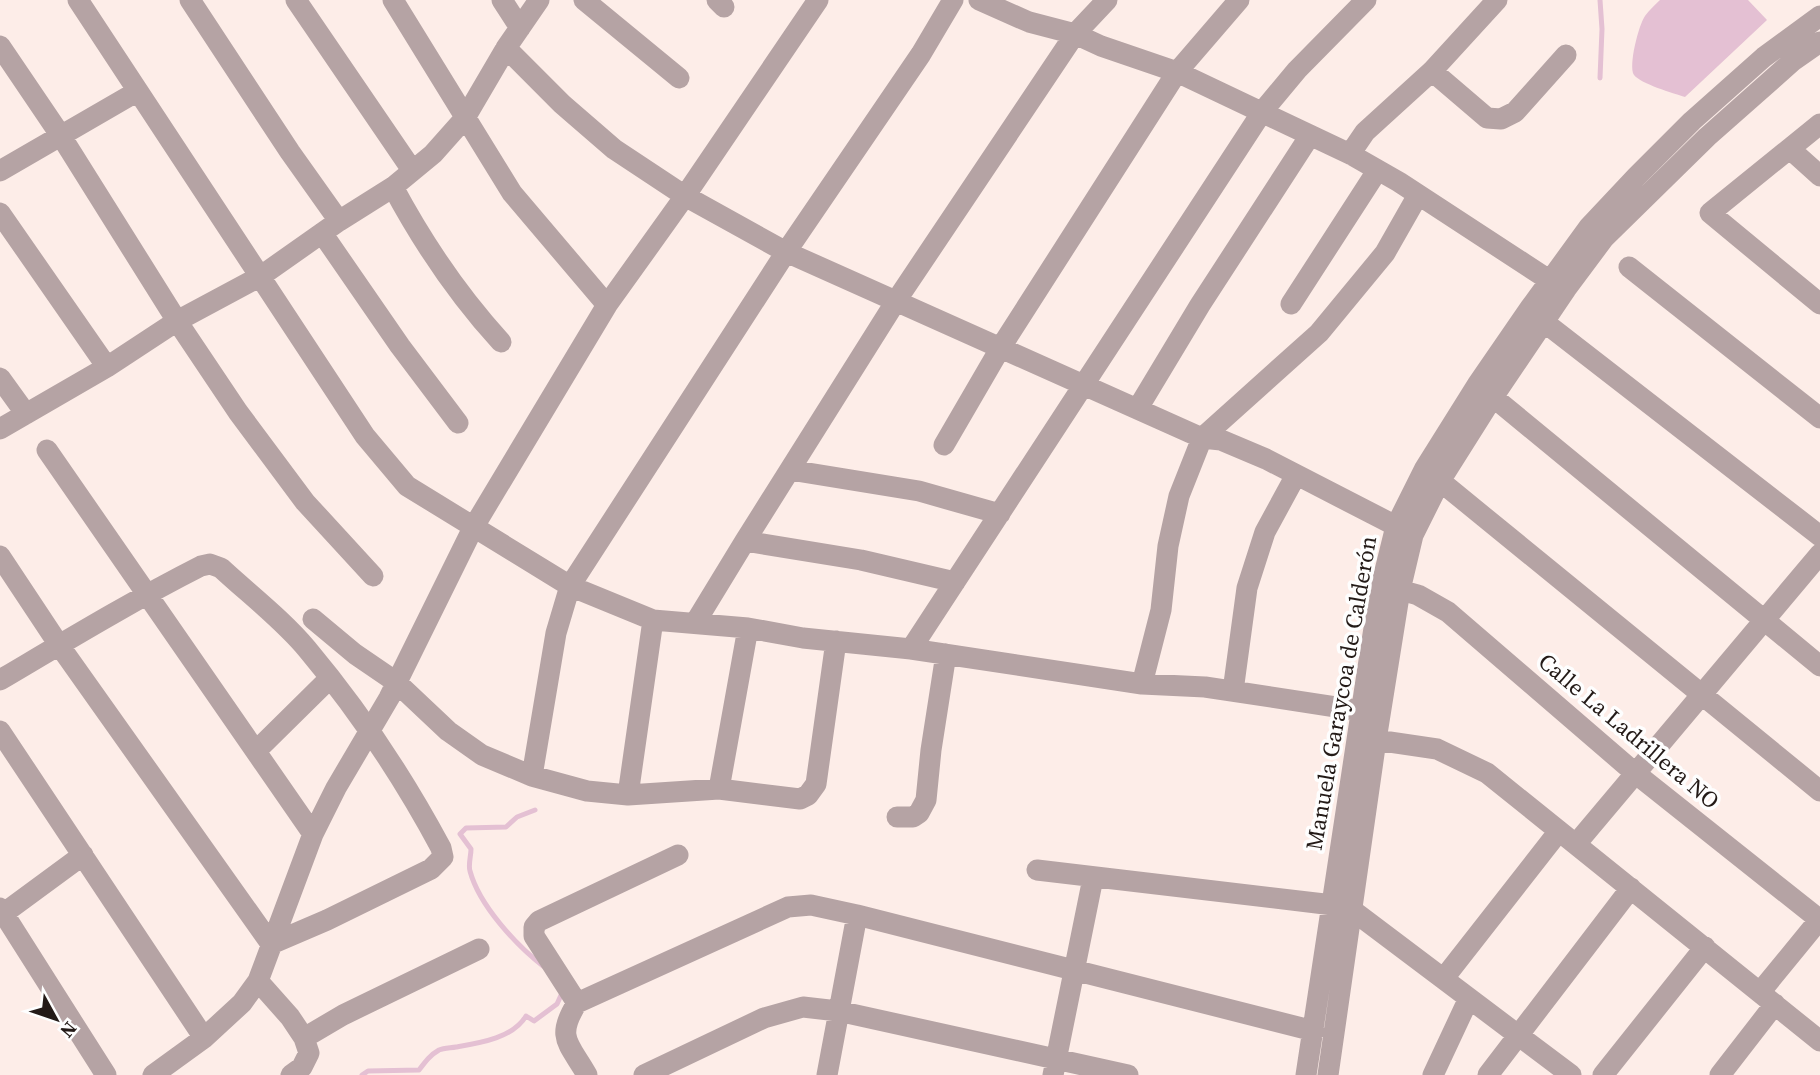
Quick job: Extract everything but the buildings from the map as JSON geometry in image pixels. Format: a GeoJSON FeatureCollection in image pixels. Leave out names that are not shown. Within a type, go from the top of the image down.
{"type":"FeatureCollection","features":[{"type":"Feature","properties":{"kind":"street"},"geometry":{"type":"LineString","coordinates":[[78,0],[365,436],[386,463],[407,486],[570,586],[653,620],[748,628],[803,638],[911,649],[1151,684],[1205,687],[1362,710]]}},
{"type":"Feature","properties":{"kind":"street"},"geometry":{"type":"LineString","coordinates":[[190,0],[290,152],[400,346],[458,423]]}},
{"type":"Feature","properties":{"kind":"street"},"geometry":{"type":"LineString","coordinates":[[296,0],[412,170]]}},
{"type":"Feature","properties":{"kind":"street"},"geometry":{"type":"LineString","coordinates":[[393,0],[512,193],[607,305]]}},
{"type":"Feature","properties":{"kind":"street"},"geometry":{"type":"LineString","coordinates":[[502,0],[520,28]]}},
{"type":"Feature","properties":{"kind":"street"},"geometry":{"type":"LineString","coordinates":[[0,429],[107,367],[177,321],[261,276],[393,187],[433,154],[465,118],[506,48],[539,0]]}},
{"type":"Feature","properties":{"kind":"street"},"geometry":{"type":"LineString","coordinates":[[584,0],[679,78]]}},
{"type":"Feature","properties":{"kind":"street"},"geometry":{"type":"LineString","coordinates":[[153,1075],[204,1038],[242,1003],[258,981],[313,834],[392,690],[473,528],[607,305],[685,196],[818,0]]}},
{"type":"Feature","properties":{"kind":"street"},"geometry":{"type":"LineString","coordinates":[[532,776],[556,633],[570,586],[786,252],[921,54],[953,0]]}},
{"type":"Feature","properties":{"kind":"street"},"geometry":{"type":"LineString","coordinates":[[980,0],[1029,22],[1075,34],[1101,46],[1177,72],[1309,137],[1350,154],[1421,196],[1549,281]]}},
{"type":"Feature","properties":{"kind":"street"},"geometry":{"type":"LineString","coordinates":[[695,623],[896,301],[1075,34],[1107,0]]}},
{"type":"Feature","properties":{"kind":"street"},"geometry":{"type":"LineString","coordinates":[[944,445],[1001,347],[1177,72],[1239,0]]}},
{"type":"Feature","properties":{"kind":"street"},"geometry":{"type":"LineString","coordinates":[[911,649],[1262,112],[1297,71],[1366,0]]}},
{"type":"Feature","properties":{"kind":"street"},"geometry":{"type":"LineString","coordinates":[[1350,154],[1365,132],[1432,71],[1497,0]]}},
{"type":"Feature","properties":{"kind":"street","name":"Manuela Garaycoa de Calderón"},"geometry":{"type":"LineString","coordinates":[[1328,1075],[1362,710],[1380,595],[1396,526],[1425,468],[1477,385],[1590,227],[1692,121],[1764,57],[1820,16]]}},
{"type":"Feature","properties":{"kind":"street","name":"Manuela Garaycoa de Calderón"},"geometry":{"type":"LineString","coordinates":[[1306,1075],[1343,907],[1376,740],[1400,590],[1413,535],[1440,481],[1493,397],[1604,238],[1707,137],[1794,60],[1820,41]]}},
{"type":"Feature","properties":{"kind":"street"},"geometry":{"type":"LineString","coordinates":[[0,47],[61,136],[177,321],[238,412],[305,502],[373,576]]}},
{"type":"Feature","properties":{"kind":"street"},"geometry":{"type":"LineString","coordinates":[[506,48],[562,104],[614,149],[685,196],[786,252],[1138,408],[1266,459],[1396,526]]}},
{"type":"Feature","properties":{"kind":"street"},"geometry":{"type":"LineString","coordinates":[[1432,71],[1487,118],[1501,120],[1515,112],[1566,55]]}},
{"type":"Feature","properties":{"kind":"street"},"geometry":{"type":"LineString","coordinates":[[0,171],[138,91]]}},
{"type":"Feature","properties":{"kind":"street"},"geometry":{"type":"LineString","coordinates":[[1820,124],[1710,213],[1820,304]]}},
{"type":"Feature","properties":{"kind":"street"},"geometry":{"type":"LineString","coordinates":[[1138,408],[1200,305],[1309,137]]}},
{"type":"Feature","properties":{"kind":"street"},"geometry":{"type":"LineString","coordinates":[[1790,149],[1820,176]]}},
{"type":"Feature","properties":{"kind":"street"},"geometry":{"type":"LineString","coordinates":[[1291,304],[1377,171]]}},
{"type":"Feature","properties":{"kind":"street"},"geometry":{"type":"LineString","coordinates":[[393,187],[416,231],[474,313],[501,342]]}},
{"type":"Feature","properties":{"kind":"street"},"geometry":{"type":"LineString","coordinates":[[1151,684],[1168,545],[1180,496],[1211,439],[1319,333],[1385,253],[1421,196]]}},
{"type":"Feature","properties":{"kind":"street"},"geometry":{"type":"LineString","coordinates":[[0,213],[107,367]]}},
{"type":"Feature","properties":{"kind":"street"},"geometry":{"type":"LineString","coordinates":[[1629,267],[1820,418]]}},
{"type":"Feature","properties":{"kind":"street"},"geometry":{"type":"LineString","coordinates":[[1544,322],[1820,536]]}},
{"type":"Feature","properties":{"kind":"street"},"geometry":{"type":"LineString","coordinates":[[0,378],[26,414]]}},
{"type":"Feature","properties":{"kind":"street"},"geometry":{"type":"LineString","coordinates":[[1493,397],[1820,666]]}},
{"type":"Feature","properties":{"kind":"street"},"geometry":{"type":"LineString","coordinates":[[47,450],[313,834]]}},
{"type":"Feature","properties":{"kind":"street"},"geometry":{"type":"LineString","coordinates":[[790,470],[919,491],[1000,514]]}},
{"type":"Feature","properties":{"kind":"street"},"geometry":{"type":"LineString","coordinates":[[1233,691],[1247,588],[1265,532],[1296,475]]}},
{"type":"Feature","properties":{"kind":"street"},"geometry":{"type":"LineString","coordinates":[[1440,481],[1820,791]]}},
{"type":"Feature","properties":{"kind":"street"},"geometry":{"type":"LineString","coordinates":[[745,541],[861,560],[955,582]]}},
{"type":"Feature","properties":{"kind":"street"},"geometry":{"type":"LineString","coordinates":[[1576,844],[1820,554]]}},
{"type":"Feature","properties":{"kind":"street"},"geometry":{"type":"LineString","coordinates":[[0,556],[59,645],[271,944]]}},
{"type":"Feature","properties":{"kind":"street"},"geometry":{"type":"LineString","coordinates":[[0,680],[147,593],[201,566],[211,564],[221,568],[306,648],[329,679],[373,725],[414,797],[441,848],[443,857],[431,869],[271,944]]}},
{"type":"Feature","properties":{"kind":"street","name":"Calle La Ladrillera NO"},"geometry":{"type":"LineString","coordinates":[[1400,590],[1418,595],[1448,611],[1635,773],[1820,920]]}},
{"type":"Feature","properties":{"kind":"street"},"geometry":{"type":"LineString","coordinates":[[313,620],[355,654],[392,690],[482,755],[532,776],[587,791],[628,795],[719,789],[800,799],[813,790],[836,641]]}},
{"type":"Feature","properties":{"kind":"street"},"geometry":{"type":"LineString","coordinates":[[628,795],[653,620]]}},
{"type":"Feature","properties":{"kind":"street"},"geometry":{"type":"LineString","coordinates":[[719,789],[748,628]]}},
{"type":"Feature","properties":{"kind":"street"},"geometry":{"type":"LineString","coordinates":[[897,817],[913,817],[919,813],[926,800],[946,654]]}},
{"type":"Feature","properties":{"kind":"street"},"geometry":{"type":"LineString","coordinates":[[256,751],[329,679]]}},
{"type":"Feature","properties":{"kind":"street"},"geometry":{"type":"LineString","coordinates":[[0,731],[204,1038]]}},
{"type":"Feature","properties":{"kind":"street"},"geometry":{"type":"LineString","coordinates":[[1376,740],[1437,749],[1487,773],[1820,1041]]}},
{"type":"Feature","properties":{"kind":"street"},"geometry":{"type":"LineString","coordinates":[[1444,978],[1559,831]]}},
{"type":"Feature","properties":{"kind":"street"},"geometry":{"type":"LineString","coordinates":[[83,855],[1,913],[106,1075]]}},
{"type":"Feature","properties":{"kind":"street"},"geometry":{"type":"LineString","coordinates":[[577,1003],[534,936],[534,928],[539,921],[678,855]]}},
{"type":"Feature","properties":{"kind":"street"},"geometry":{"type":"LineString","coordinates":[[1037,870],[1343,907],[1444,978],[1571,1075]]}},
{"type":"Feature","properties":{"kind":"street"},"geometry":{"type":"LineString","coordinates":[[1054,1066],[1076,971],[1093,878]]}},
{"type":"Feature","properties":{"kind":"street"},"geometry":{"type":"LineString","coordinates":[[1488,1075],[1631,887]]}},
{"type":"Feature","properties":{"kind":"street"},"geometry":{"type":"LineString","coordinates":[[587,1075],[564,1035],[566,1020],[577,1003],[788,907],[811,905],[1314,1031]]}},
{"type":"Feature","properties":{"kind":"street"},"geometry":{"type":"LineString","coordinates":[[827,1075],[857,915]]}},
{"type":"Feature","properties":{"kind":"street"},"geometry":{"type":"LineString","coordinates":[[1720,1075],[1820,920]]}},
{"type":"Feature","properties":{"kind":"street"},"geometry":{"type":"LineString","coordinates":[[1603,1075],[1705,947]]}},
{"type":"Feature","properties":{"kind":"street"},"geometry":{"type":"LineString","coordinates":[[304,1038],[343,1015],[479,949]]}},
{"type":"Feature","properties":{"kind":"street"},"geometry":{"type":"LineString","coordinates":[[258,981],[290,1017],[304,1038],[309,1053],[302,1067],[291,1075]]}},
{"type":"Feature","properties":{"kind":"street"},"geometry":{"type":"LineString","coordinates":[[1433,1075],[1469,998]]}},
{"type":"Feature","properties":{"kind":"street"},"geometry":{"type":"LineString","coordinates":[[644,1075],[764,1018],[803,1007],[838,1011],[1054,1066],[1128,1075]]}},
{"type":"Feature","properties":{"kind":"shaded area"},"geometry":{"type":"Polygon","coordinates":[[[1660,0],[1748,0],[1767,20],[1685,97],[1643,82],[1634,75],[1632,63],[1637,36],[1648,12],[1660,0]]]}},
{"type":"Feature","properties":{"kind":"waterway"},"geometry":{"type":"LineString","coordinates":[[1600,0],[1600,78]]}},
{"type":"Feature","properties":{"kind":"waterway"},"geometry":{"type":"LineString","coordinates":[[535,810],[517,817],[506,827],[466,828],[460,834],[471,849],[469,869],[481,897],[510,936],[543,966]]}},
{"type":"Feature","properties":{"kind":"waterway"},"geometry":{"type":"LineString","coordinates":[[362,1075],[368,1071],[419,1070],[430,1056],[439,1050],[495,1038],[513,1030],[526,1016],[534,1021],[557,1004],[562,993]]}}]}
